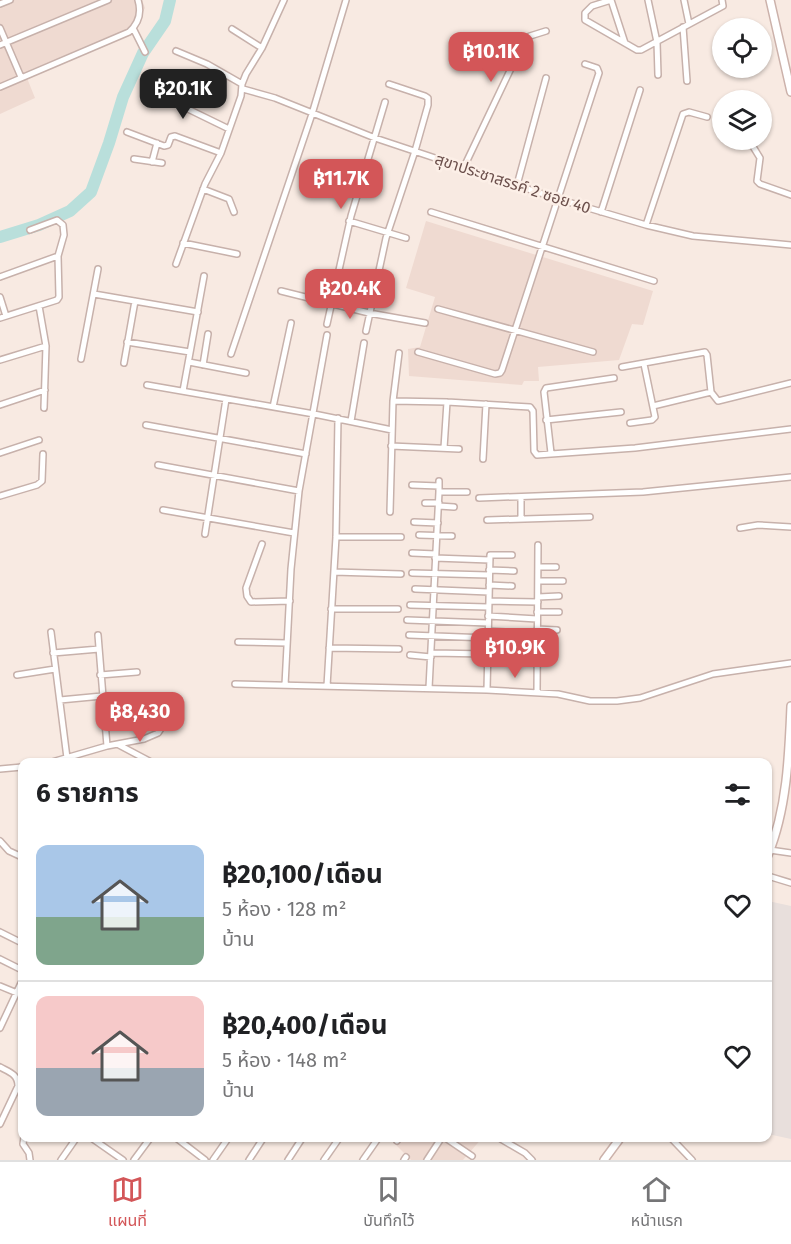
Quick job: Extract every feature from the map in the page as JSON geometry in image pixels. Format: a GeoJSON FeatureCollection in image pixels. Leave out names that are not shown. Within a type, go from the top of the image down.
{"type":"FeatureCollection","features":[{"type":"Feature","properties":{"kind":"street"},"geometry":{"type":"LineString","coordinates":[[0,4],[10,0]]}},
{"type":"Feature","properties":{"kind":"street"},"geometry":{"type":"LineString","coordinates":[[3,43],[108,0]]}},
{"type":"Feature","properties":{"kind":"street"},"geometry":{"type":"LineString","coordinates":[[0,87],[129,32],[140,16],[138,0]]}},
{"type":"Feature","properties":{"kind":"street"},"geometry":{"type":"LineString","coordinates":[[176,264],[203,189],[221,153],[243,86],[284,0]]}},
{"type":"Feature","properties":{"kind":"street"},"geometry":{"type":"LineString","coordinates":[[231,354],[312,114],[346,0]]}},
{"type":"Feature","properties":{"kind":"street"},"geometry":{"type":"LineString","coordinates":[[625,43],[611,0],[592,6],[584,17],[585,20],[625,43],[641,50],[721,8],[722,0]]}},
{"type":"Feature","properties":{"kind":"street"},"geometry":{"type":"LineString","coordinates":[[648,0],[657,42],[658,75]]}},
{"type":"Feature","properties":{"kind":"street"},"geometry":{"type":"LineString","coordinates":[[684,0],[687,81]]}},
{"type":"Feature","properties":{"kind":"street"},"geometry":{"type":"LineString","coordinates":[[770,0],[791,92]]}},
{"type":"Feature","properties":{"kind":"street"},"geometry":{"type":"LineString","coordinates":[[0,28],[3,43],[21,77]]}},
{"type":"Feature","properties":{"kind":"street"},"geometry":{"type":"LineString","coordinates":[[133,28],[144,52]]}},
{"type":"Feature","properties":{"kind":"street"},"geometry":{"type":"LineString","coordinates":[[232,29],[262,48]]}},
{"type":"Feature","properties":{"kind":"street"},"geometry":{"type":"LineString","coordinates":[[464,167],[525,39],[546,31]]}},
{"type":"Feature","properties":{"kind":"street","name":"สุขาประชาสรรค์ 2 ซอย 40"},"geometry":{"type":"LineString","coordinates":[[176,51],[213,68],[243,86],[312,114],[375,138],[558,199],[645,225],[693,236],[791,245]]}},
{"type":"Feature","properties":{"kind":"street"},"geometry":{"type":"LineString","coordinates":[[418,352],[495,374],[500,373],[599,73],[597,68],[585,64]]}},
{"type":"Feature","properties":{"kind":"street"},"geometry":{"type":"LineString","coordinates":[[517,185],[546,78]]}},
{"type":"Feature","properties":{"kind":"street"},"geometry":{"type":"LineString","coordinates":[[366,331],[387,233],[415,151],[428,99],[389,84]]}},
{"type":"Feature","properties":{"kind":"street"},"geometry":{"type":"LineString","coordinates":[[147,89],[229,129]]}},
{"type":"Feature","properties":{"kind":"street"},"geometry":{"type":"LineString","coordinates":[[601,212],[640,90]]}},
{"type":"Feature","properties":{"kind":"street"},"geometry":{"type":"LineString","coordinates":[[327,324],[350,221],[385,102]]}},
{"type":"Feature","properties":{"kind":"street"},"geometry":{"type":"LineString","coordinates":[[645,225],[683,114],[689,112],[707,117]]}},
{"type":"Feature","properties":{"kind":"street"},"geometry":{"type":"LineString","coordinates":[[127,132],[166,146],[171,137],[175,136],[221,153]]}},
{"type":"Feature","properties":{"kind":"street"},"geometry":{"type":"LineString","coordinates":[[152,162],[157,143]]}},
{"type":"Feature","properties":{"kind":"street"},"geometry":{"type":"LineString","coordinates":[[755,150],[760,158],[757,181],[791,195]]}},
{"type":"Feature","properties":{"kind":"street"},"geometry":{"type":"LineString","coordinates":[[134,159],[162,163]]}},
{"type":"Feature","properties":{"kind":"street"},"geometry":{"type":"LineString","coordinates":[[203,189],[229,198],[234,212]]}},
{"type":"Feature","properties":{"kind":"street"},"geometry":{"type":"LineString","coordinates":[[431,212],[654,281]]}},
{"type":"Feature","properties":{"kind":"street"},"geometry":{"type":"LineString","coordinates":[[0,297],[3,317],[59,297],[58,256],[64,235],[63,225],[57,220],[30,230]]}},
{"type":"Feature","properties":{"kind":"street"},"geometry":{"type":"LineString","coordinates":[[350,221],[406,238]]}},
{"type":"Feature","properties":{"kind":"street"},"geometry":{"type":"LineString","coordinates":[[183,243],[237,254]]}},
{"type":"Feature","properties":{"kind":"street"},"geometry":{"type":"LineString","coordinates":[[0,277],[58,256]]}},
{"type":"Feature","properties":{"kind":"street"},"geometry":{"type":"LineString","coordinates":[[81,359],[98,269]]}},
{"type":"Feature","properties":{"kind":"street"},"geometry":{"type":"LineString","coordinates":[[183,392],[204,276]]}},
{"type":"Feature","properties":{"kind":"street"},"geometry":{"type":"LineString","coordinates":[[281,291],[369,313],[425,323]]}},
{"type":"Feature","properties":{"kind":"street"},"geometry":{"type":"LineString","coordinates":[[94,294],[198,312]]}},
{"type":"Feature","properties":{"kind":"street"},"geometry":{"type":"LineString","coordinates":[[124,363],[135,301]]}},
{"type":"Feature","properties":{"kind":"street"},"geometry":{"type":"LineString","coordinates":[[39,306],[46,346],[44,408]]}},
{"type":"Feature","properties":{"kind":"street"},"geometry":{"type":"LineString","coordinates":[[438,309],[593,352]]}},
{"type":"Feature","properties":{"kind":"street"},"geometry":{"type":"LineString","coordinates":[[273,407],[291,323]]}},
{"type":"Feature","properties":{"kind":"street"},"geometry":{"type":"LineString","coordinates":[[203,365],[208,334]]}},
{"type":"Feature","properties":{"kind":"street"},"geometry":{"type":"LineString","coordinates":[[285,685],[294,533],[299,491],[327,335]]}},
{"type":"Feature","properties":{"kind":"street"},"geometry":{"type":"LineString","coordinates":[[127,342],[190,352]]}},
{"type":"Feature","properties":{"kind":"street"},"geometry":{"type":"LineString","coordinates":[[351,422],[364,343]]}},
{"type":"Feature","properties":{"kind":"street"},"geometry":{"type":"LineString","coordinates":[[0,360],[46,346]]}},
{"type":"Feature","properties":{"kind":"street"},"geometry":{"type":"LineString","coordinates":[[622,367],[700,351],[705,352],[711,392],[718,401],[791,383]]}},
{"type":"Feature","properties":{"kind":"street"},"geometry":{"type":"LineString","coordinates":[[390,512],[393,401],[399,353]]}},
{"type":"Feature","properties":{"kind":"street"},"geometry":{"type":"LineString","coordinates":[[189,362],[246,373]]}},
{"type":"Feature","properties":{"kind":"street"},"geometry":{"type":"LineString","coordinates":[[630,423],[652,420],[655,417],[644,364]]}},
{"type":"Feature","properties":{"kind":"street"},"geometry":{"type":"LineString","coordinates":[[550,453],[544,392],[546,388],[614,378]]}},
{"type":"Feature","properties":{"kind":"street"},"geometry":{"type":"LineString","coordinates":[[147,385],[338,418],[392,430]]}},
{"type":"Feature","properties":{"kind":"street"},"geometry":{"type":"LineString","coordinates":[[0,405],[45,390]]}},
{"type":"Feature","properties":{"kind":"street"},"geometry":{"type":"LineString","coordinates":[[653,406],[711,392]]}},
{"type":"Feature","properties":{"kind":"street"},"geometry":{"type":"LineString","coordinates":[[205,534],[226,399]]}},
{"type":"Feature","properties":{"kind":"street"},"geometry":{"type":"LineString","coordinates":[[393,401],[530,407],[533,411],[534,451],[537,455],[635,448],[791,429]]}},
{"type":"Feature","properties":{"kind":"street"},"geometry":{"type":"LineString","coordinates":[[444,448],[447,402]]}},
{"type":"Feature","properties":{"kind":"street"},"geometry":{"type":"LineString","coordinates":[[483,459],[486,404]]}},
{"type":"Feature","properties":{"kind":"street"},"geometry":{"type":"LineString","coordinates":[[546,420],[621,412]]}},
{"type":"Feature","properties":{"kind":"street"},"geometry":{"type":"LineString","coordinates":[[327,686],[336,537],[338,418]]}},
{"type":"Feature","properties":{"kind":"street"},"geometry":{"type":"LineString","coordinates":[[146,425],[306,454]]}},
{"type":"Feature","properties":{"kind":"street"},"geometry":{"type":"LineString","coordinates":[[0,453],[39,440]]}},
{"type":"Feature","properties":{"kind":"street"},"geometry":{"type":"LineString","coordinates":[[391,447],[459,449]]}},
{"type":"Feature","properties":{"kind":"street"},"geometry":{"type":"LineString","coordinates":[[0,496],[42,481],[43,454]]}},
{"type":"Feature","properties":{"kind":"street"},"geometry":{"type":"LineString","coordinates":[[158,465],[299,491]]}},
{"type":"Feature","properties":{"kind":"street"},"geometry":{"type":"LineString","coordinates":[[479,498],[643,492],[791,477]]}},
{"type":"Feature","properties":{"kind":"street"},"geometry":{"type":"LineString","coordinates":[[412,485],[439,486],[467,492]]}},
{"type":"Feature","properties":{"kind":"street"},"geometry":{"type":"LineString","coordinates":[[429,688],[439,486]]}},
{"type":"Feature","properties":{"kind":"street"},"geometry":{"type":"LineString","coordinates":[[521,497],[521,519]]}},
{"type":"Feature","properties":{"kind":"street"},"geometry":{"type":"LineString","coordinates":[[425,503],[454,507]]}},
{"type":"Feature","properties":{"kind":"street"},"geometry":{"type":"LineString","coordinates":[[163,510],[294,533]]}},
{"type":"Feature","properties":{"kind":"street"},"geometry":{"type":"LineString","coordinates":[[487,520],[591,517]]}},
{"type":"Feature","properties":{"kind":"street"},"geometry":{"type":"LineString","coordinates":[[414,522],[438,523]]}},
{"type":"Feature","properties":{"kind":"street"},"geometry":{"type":"LineString","coordinates":[[740,528],[758,525],[791,527]]}},
{"type":"Feature","properties":{"kind":"street"},"geometry":{"type":"LineString","coordinates":[[419,535],[452,536]]}},
{"type":"Feature","properties":{"kind":"street"},"geometry":{"type":"LineString","coordinates":[[336,537],[401,537]]}},
{"type":"Feature","properties":{"kind":"street"},"geometry":{"type":"LineString","coordinates":[[262,544],[246,588],[246,596],[252,602],[290,601]]}},
{"type":"Feature","properties":{"kind":"street"},"geometry":{"type":"LineString","coordinates":[[537,692],[538,545]]}},
{"type":"Feature","properties":{"kind":"street"},"geometry":{"type":"LineString","coordinates":[[412,553],[490,560]]}},
{"type":"Feature","properties":{"kind":"street"},"geometry":{"type":"LineString","coordinates":[[487,690],[490,555],[512,555]]}},
{"type":"Feature","properties":{"kind":"street"},"geometry":{"type":"LineString","coordinates":[[538,567],[556,567]]}},
{"type":"Feature","properties":{"kind":"street"},"geometry":{"type":"LineString","coordinates":[[412,573],[514,571]]}},
{"type":"Feature","properties":{"kind":"street"},"geometry":{"type":"LineString","coordinates":[[334,572],[401,574]]}},
{"type":"Feature","properties":{"kind":"street"},"geometry":{"type":"LineString","coordinates":[[538,581],[563,581]]}},
{"type":"Feature","properties":{"kind":"street"},"geometry":{"type":"LineString","coordinates":[[415,589],[489,589],[512,586]]}},
{"type":"Feature","properties":{"kind":"street"},"geometry":{"type":"LineString","coordinates":[[410,605],[488,604],[559,596]]}},
{"type":"Feature","properties":{"kind":"street"},"geometry":{"type":"LineString","coordinates":[[331,609],[398,609]]}},
{"type":"Feature","properties":{"kind":"street"},"geometry":{"type":"LineString","coordinates":[[406,620],[488,620],[559,612]]}},
{"type":"Feature","properties":{"kind":"street"},"geometry":{"type":"LineString","coordinates":[[488,631],[557,630]]}},
{"type":"Feature","properties":{"kind":"street"},"geometry":{"type":"LineString","coordinates":[[51,632],[67,758],[153,736],[162,726]]}},
{"type":"Feature","properties":{"kind":"street"},"geometry":{"type":"LineString","coordinates":[[98,635],[107,747]]}},
{"type":"Feature","properties":{"kind":"street"},"geometry":{"type":"LineString","coordinates":[[409,636],[488,638]]}},
{"type":"Feature","properties":{"kind":"street"},"geometry":{"type":"LineString","coordinates":[[238,642],[287,643]]}},
{"type":"Feature","properties":{"kind":"street"},"geometry":{"type":"LineString","coordinates":[[329,648],[399,649]]}},
{"type":"Feature","properties":{"kind":"street"},"geometry":{"type":"LineString","coordinates":[[53,653],[99,650]]}},
{"type":"Feature","properties":{"kind":"street"},"geometry":{"type":"LineString","coordinates":[[410,655],[537,653]]}},
{"type":"Feature","properties":{"kind":"street"},"geometry":{"type":"LineString","coordinates":[[235,684],[537,692],[590,701],[617,701],[640,698],[713,674],[791,663]]}},
{"type":"Feature","properties":{"kind":"street"},"geometry":{"type":"LineString","coordinates":[[17,675],[55,669]]}},
{"type":"Feature","properties":{"kind":"street"},"geometry":{"type":"LineString","coordinates":[[100,675],[137,672]]}},
{"type":"Feature","properties":{"kind":"street"},"geometry":{"type":"LineString","coordinates":[[60,700],[102,696]]}},
{"type":"Feature","properties":{"kind":"street"},"geometry":{"type":"LineString","coordinates":[[772,846],[788,766],[791,706]]}},
{"type":"Feature","properties":{"kind":"street"},"geometry":{"type":"LineString","coordinates":[[104,717],[139,713]]}},
{"type":"Feature","properties":{"kind":"street"},"geometry":{"type":"LineString","coordinates":[[118,745],[143,758]]}},
{"type":"Feature","properties":{"kind":"street"},"geometry":{"type":"LineString","coordinates":[[0,769],[18,767]]}},
{"type":"Feature","properties":{"kind":"street"},"geometry":{"type":"LineString","coordinates":[[0,841],[18,855]]}},
{"type":"Feature","properties":{"kind":"street"},"geometry":{"type":"LineString","coordinates":[[772,853],[791,853]]}},
{"type":"Feature","properties":{"kind":"street"},"geometry":{"type":"LineString","coordinates":[[772,877],[791,883]]}},
{"type":"Feature","properties":{"kind":"street"},"geometry":{"type":"LineString","coordinates":[[0,932],[18,941]]}},
{"type":"Feature","properties":{"kind":"street"},"geometry":{"type":"LineString","coordinates":[[0,959],[18,968]]}},
{"type":"Feature","properties":{"kind":"street"},"geometry":{"type":"LineString","coordinates":[[0,986],[17,993],[0,1028]]}},
{"type":"Feature","properties":{"kind":"street"},"geometry":{"type":"LineString","coordinates":[[0,1009],[7,1012]]}},
{"type":"Feature","properties":{"kind":"street"},"geometry":{"type":"LineString","coordinates":[[0,1067],[16,1077],[18,1086],[0,1124]]}},
{"type":"Feature","properties":{"kind":"street"},"geometry":{"type":"LineString","coordinates":[[23,1142],[30,1160]]}},
{"type":"Feature","properties":{"kind":"street"},"geometry":{"type":"LineString","coordinates":[[61,1160],[73,1142]]}},
{"type":"Feature","properties":{"kind":"street"},"geometry":{"type":"LineString","coordinates":[[97,1142],[123,1160]]}},
{"type":"Feature","properties":{"kind":"street"},"geometry":{"type":"LineString","coordinates":[[134,1160],[147,1142]]}},
{"type":"Feature","properties":{"kind":"street"},"geometry":{"type":"LineString","coordinates":[[213,1160],[226,1142]]}},
{"type":"Feature","properties":{"kind":"street"},"geometry":{"type":"LineString","coordinates":[[249,1160],[261,1142]]}},
{"type":"Feature","properties":{"kind":"street"},"geometry":{"type":"LineString","coordinates":[[288,1160],[300,1142]]}},
{"type":"Feature","properties":{"kind":"street"},"geometry":{"type":"LineString","coordinates":[[324,1160],[337,1142]]}},
{"type":"Feature","properties":{"kind":"street"},"geometry":{"type":"LineString","coordinates":[[363,1160],[376,1142]]}},
{"type":"Feature","properties":{"kind":"street"},"geometry":{"type":"LineString","coordinates":[[427,1160],[438,1142]]}},
{"type":"Feature","properties":{"kind":"street"},"geometry":{"type":"LineString","coordinates":[[447,1142],[472,1156]]}},
{"type":"Feature","properties":{"kind":"street"},"geometry":{"type":"LineString","coordinates":[[506,1142],[532,1160]]}},
{"type":"Feature","properties":{"kind":"street"},"geometry":{"type":"LineString","coordinates":[[604,1160],[617,1142]]}},
{"type":"Feature","properties":{"kind":"street"},"geometry":{"type":"LineString","coordinates":[[675,1142],[692,1160]]}},
{"type":"Feature","properties":{"kind":"street"},"geometry":{"type":"LineString","coordinates":[[185,1143],[205,1160]]}},
{"type":"Feature","properties":{"kind":"shaded area"},"geometry":{"type":"Polygon","coordinates":[[[0,0],[142,0],[145,8],[130,34],[27,78],[35,98],[0,114],[0,0]]]}},
{"type":"Feature","properties":{"kind":"shaded area"},"geometry":{"type":"Polygon","coordinates":[[[426,221],[653,291],[643,325],[632,324],[619,360],[538,367],[539,381],[524,381],[522,385],[409,376],[408,349],[420,347],[435,297],[406,288],[426,221]]]}},
{"type":"Feature","properties":{"kind":"shaded area"},"geometry":{"type":"Polygon","coordinates":[[[772,902],[791,906],[791,1139],[772,1135],[772,902]]]}},
{"type":"Feature","properties":{"kind":"shaded area"},"geometry":{"type":"Polygon","coordinates":[[[393,1142],[479,1142],[463,1160],[411,1160],[393,1142]]]}},
{"type":"Feature","properties":{"kind":"waterway"},"geometry":{"type":"LineString","coordinates":[[0,237],[39,225],[70,211],[91,192],[123,97],[143,53],[165,21],[170,0]]}}]}
